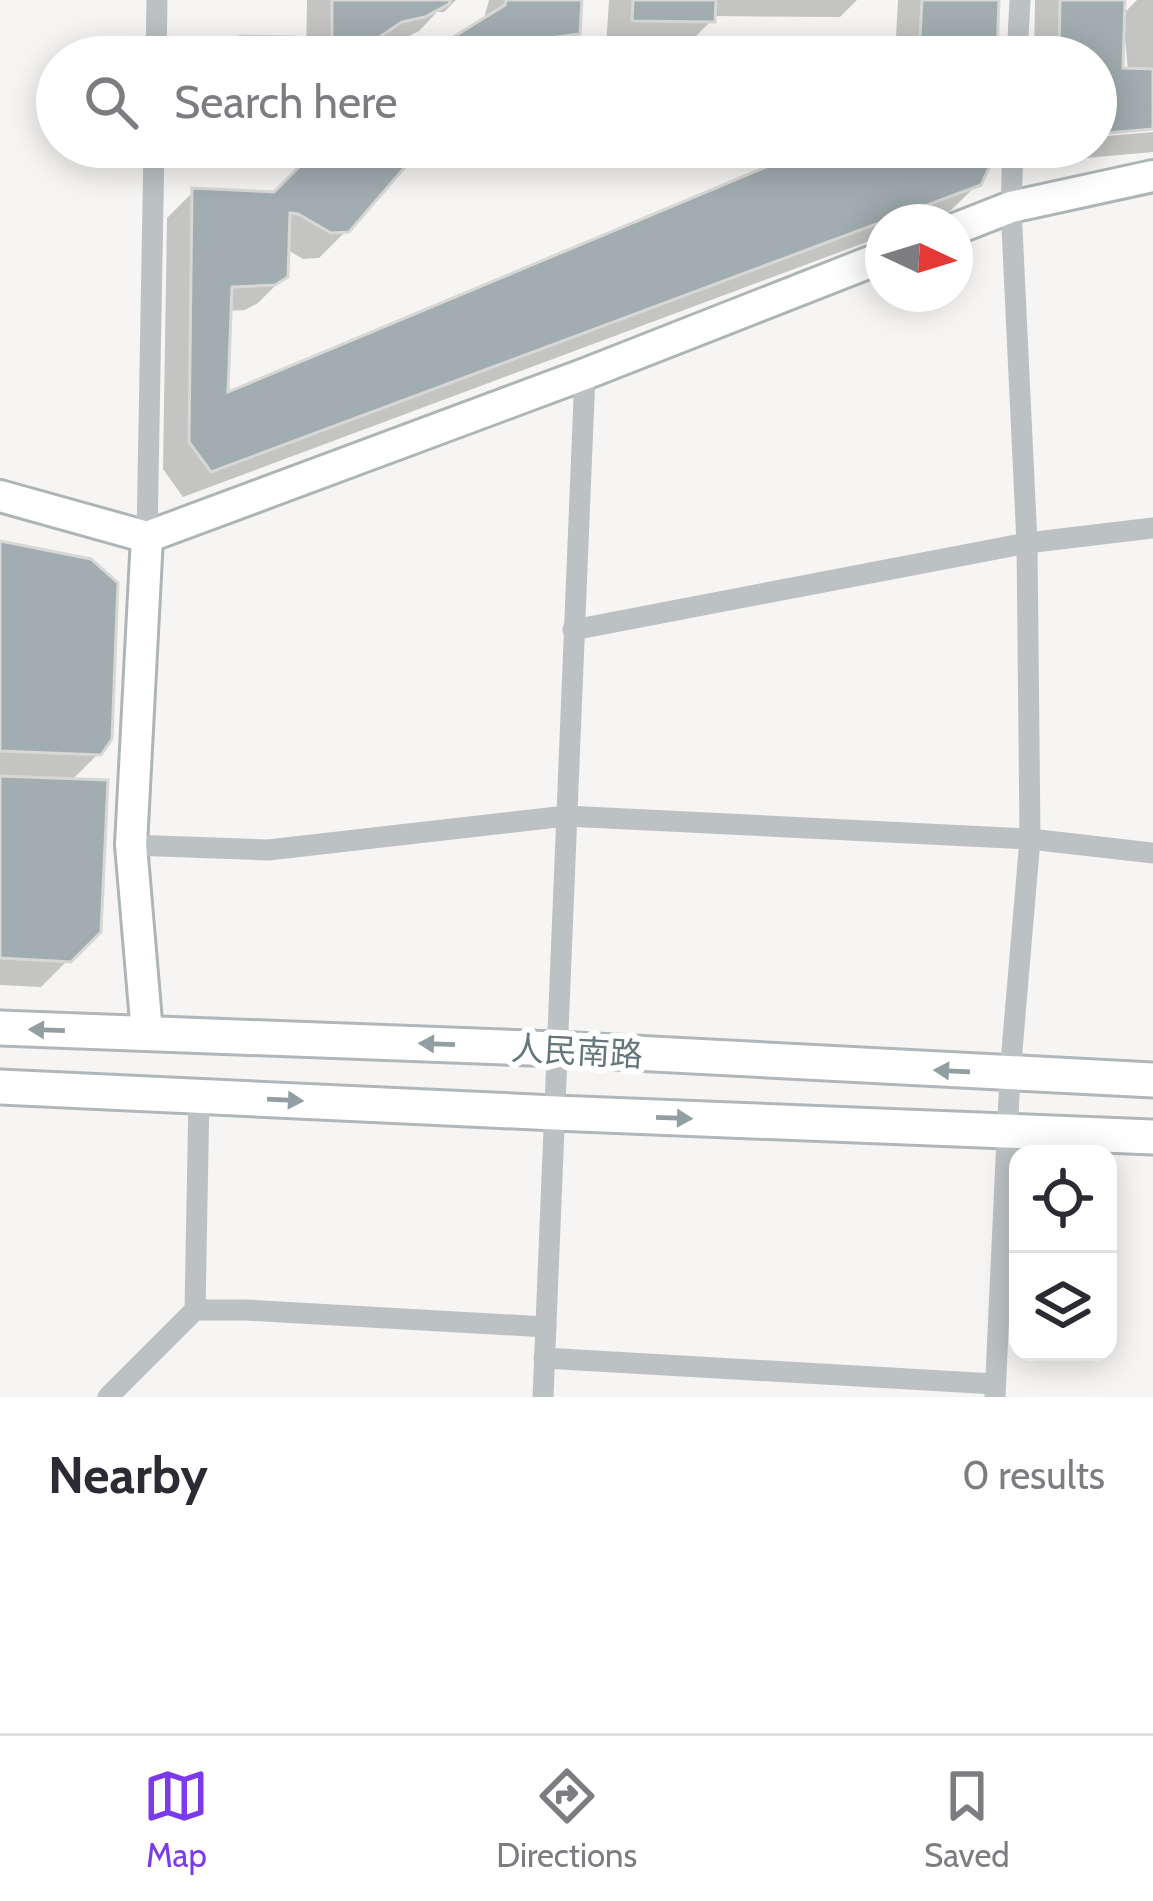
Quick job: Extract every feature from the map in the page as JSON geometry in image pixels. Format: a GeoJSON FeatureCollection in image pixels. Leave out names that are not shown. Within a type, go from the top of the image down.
{"type":"FeatureCollection","features":[{"type":"Feature","properties":{"kind":"main road","name":"人民南路"},"geometry":{"type":"LineString","coordinates":[[0,1028],[557,1049],[1153,1080]]}},
{"type":"Feature","properties":{"kind":"main road","name":"人民南路"},"geometry":{"type":"LineString","coordinates":[[0,1087],[1153,1137]]}},
{"type":"Feature","properties":{"kind":"street"},"geometry":{"type":"LineString","coordinates":[[156,36],[157,0]]}},
{"type":"Feature","properties":{"kind":"street"},"geometry":{"type":"LineString","coordinates":[[1018,36],[1020,0]]}},
{"type":"Feature","properties":{"kind":"street"},"geometry":{"type":"LineString","coordinates":[[147,1033],[131,845],[147,537],[154,168]]}},
{"type":"Feature","properties":{"kind":"street"},"geometry":{"type":"LineString","coordinates":[[544,1358],[995,1391],[1010,1074],[1030,839],[1028,543],[1012,168]]}},
{"type":"Feature","properties":{"kind":"street"},"geometry":{"type":"LineString","coordinates":[[973,222],[1011,207],[1153,176]]}},
{"type":"Feature","properties":{"kind":"street"},"geometry":{"type":"LineString","coordinates":[[0,496],[147,537],[865,264]]}},
{"type":"Feature","properties":{"kind":"street"},"geometry":{"type":"LineString","coordinates":[[543,1397],[585,374]]}},
{"type":"Feature","properties":{"kind":"street"},"geometry":{"type":"LineString","coordinates":[[573,630],[1028,543],[1153,528]]}},
{"type":"Feature","properties":{"kind":"street"},"geometry":{"type":"LineString","coordinates":[[131,845],[268,850],[566,815],[1030,839],[1153,854]]}},
{"type":"Feature","properties":{"kind":"street"},"geometry":{"type":"LineString","coordinates":[[108,1397],[195,1310],[200,1096]]}},
{"type":"Feature","properties":{"kind":"street"},"geometry":{"type":"LineString","coordinates":[[195,1310],[546,1327]]}},
{"type":"Feature","properties":{"kind":"building"},"geometry":{"type":"Polygon","coordinates":[[[332,0],[450,0],[381,36],[332,36],[332,0]]]}},
{"type":"Feature","properties":{"kind":"building"},"geometry":{"type":"Polygon","coordinates":[[[506,0],[582,0],[580,34],[455,36],[506,0]]]}},
{"type":"Feature","properties":{"kind":"building"},"geometry":{"type":"Polygon","coordinates":[[[633,0],[716,0],[715,22],[632,21],[633,0]]]}},
{"type":"Feature","properties":{"kind":"building"},"geometry":{"type":"Polygon","coordinates":[[[922,0],[999,0],[998,36],[920,36],[922,0]]]}},
{"type":"Feature","properties":{"kind":"building"},"geometry":{"type":"Polygon","coordinates":[[[1060,0],[1125,0],[1123,68],[1153,69],[1153,129],[1117,132],[1117,36],[1059,36],[1060,0]]]}},
{"type":"Feature","properties":{"kind":"building"},"geometry":{"type":"Polygon","coordinates":[[[298,168],[404,168],[349,232],[331,233],[290,213],[288,277],[275,285],[232,287],[228,392],[764,168],[989,168],[981,185],[930,204],[865,204],[865,228],[211,472],[189,442],[192,188],[274,192],[298,168]]]}},
{"type":"Feature","properties":{"kind":"building"},"geometry":{"type":"Polygon","coordinates":[[[0,541],[91,559],[118,583],[112,739],[101,755],[0,751],[0,541]]]}},
{"type":"Feature","properties":{"kind":"building"},"geometry":{"type":"Polygon","coordinates":[[[0,776],[108,780],[101,932],[71,962],[0,958],[0,776]]]}}]}
